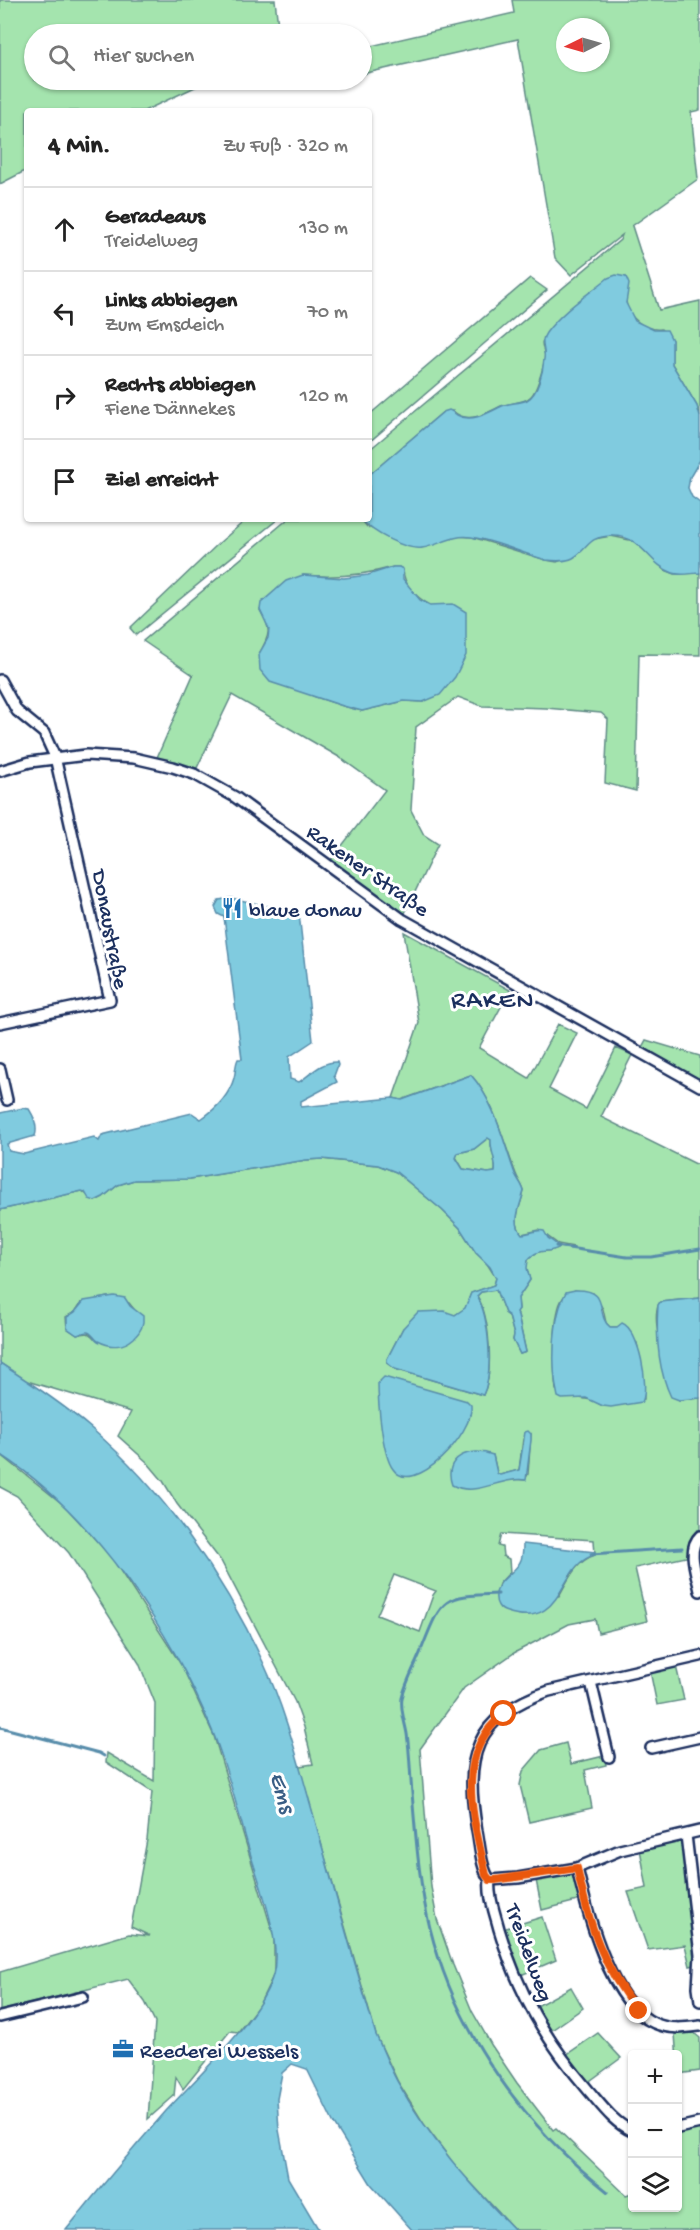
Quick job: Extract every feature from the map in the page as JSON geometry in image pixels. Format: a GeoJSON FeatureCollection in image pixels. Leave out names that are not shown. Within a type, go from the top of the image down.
{"type":"FeatureCollection","features":[{"type":"Feature","properties":{"kind":"street"},"geometry":{"type":"LineString","coordinates":[[0,680],[18,711],[44,733],[55,757]]}},
{"type":"Feature","properties":{"kind":"street","name":"Rakener Straße"},"geometry":{"type":"LineString","coordinates":[[0,771],[55,757],[86,755],[134,758],[173,767],[220,787],[402,919],[700,1086]]}},
{"type":"Feature","properties":{"kind":"street","name":"Donaustraße"},"geometry":{"type":"LineString","coordinates":[[0,1023],[110,1000],[55,757]]}},
{"type":"Feature","properties":{"kind":"street"},"geometry":{"type":"LineString","coordinates":[[0,1069],[7,1100]]}},
{"type":"Feature","properties":{"kind":"street"},"geometry":{"type":"LineString","coordinates":[[698,1537],[693,1556],[700,1591]]}},
{"type":"Feature","properties":{"kind":"street","name":"Treidelweg"},"geometry":{"type":"LineString","coordinates":[[628,2128],[616,2122],[555,2049],[529,2007],[515,1976],[502,1941],[489,1890],[490,1880],[486,1875],[470,1782],[473,1761],[478,1746],[492,1723],[515,1706],[549,1691],[700,1656]]}},
{"type":"Feature","properties":{"kind":"street"},"geometry":{"type":"LineString","coordinates":[[591,1682],[609,1757]]}},
{"type":"Feature","properties":{"kind":"street"},"geometry":{"type":"LineString","coordinates":[[651,1748],[700,1737]]}},
{"type":"Feature","properties":{"kind":"street"},"geometry":{"type":"LineString","coordinates":[[490,1880],[518,1878],[577,1868],[620,1850],[700,1831]]}},
{"type":"Feature","properties":{"kind":"street"},"geometry":{"type":"LineString","coordinates":[[686,1835],[699,1955],[700,2001]]}},
{"type":"Feature","properties":{"kind":"street"},"geometry":{"type":"LineString","coordinates":[[577,1868],[585,1904],[601,1952],[625,1995],[652,2022],[678,2029],[700,2026]]}},
{"type":"Feature","properties":{"kind":"street"},"geometry":{"type":"LineString","coordinates":[[0,2017],[83,1997]]}},
{"type":"Feature","properties":{"kind":"street"},"geometry":{"type":"LineString","coordinates":[[682,2127],[700,2123]]}},
{"type":"Feature","properties":{"kind":"green space"},"geometry":{"type":"Polygon","coordinates":[[[0,0],[275,0],[278,24],[24,24],[24,90],[189,90],[150,108],[24,108],[24,172],[0,184],[0,0]]]}},
{"type":"Feature","properties":{"kind":"green space"},"geometry":{"type":"Polygon","coordinates":[[[512,0],[700,0],[700,110],[691,112],[698,179],[632,226],[659,310],[700,301],[700,417],[697,406],[672,364],[672,340],[661,329],[649,328],[638,322],[627,307],[626,277],[542,342],[545,356],[543,368],[536,389],[528,399],[471,417],[459,415],[453,411],[443,412],[372,472],[372,447],[620,240],[622,235],[571,275],[555,258],[518,39],[372,72],[372,46],[514,13],[512,0]]]}},
{"type":"Feature","properties":{"kind":"green space"},"geometry":{"type":"Polygon","coordinates":[[[530,278],[547,290],[372,439],[372,412],[530,278]]]}},
{"type":"Feature","properties":{"kind":"green space"},"geometry":{"type":"Polygon","coordinates":[[[244,522],[274,522],[136,635],[130,628],[244,522]]]}},
{"type":"Feature","properties":{"kind":"green space"},"geometry":{"type":"Polygon","coordinates":[[[284,522],[363,522],[367,527],[421,548],[456,536],[472,537],[557,562],[579,553],[594,539],[611,536],[634,541],[665,570],[675,574],[700,573],[700,655],[639,654],[636,791],[605,783],[608,719],[601,713],[482,706],[458,697],[416,727],[411,810],[424,835],[438,844],[402,919],[327,865],[385,790],[339,757],[232,695],[194,774],[155,762],[193,675],[143,641],[284,522]],[[393,567],[348,576],[303,575],[260,610],[268,632],[259,654],[313,696],[343,706],[362,711],[404,701],[423,702],[430,605],[412,590],[403,570],[393,567]]]}},
{"type":"Feature","properties":{"kind":"green space"},"geometry":{"type":"Polygon","coordinates":[[[404,932],[510,990],[479,1048],[529,1078],[558,1024],[577,1033],[549,1089],[586,1109],[616,1048],[632,1055],[601,1117],[700,1166],[700,1298],[660,1302],[656,1322],[662,1350],[679,1400],[700,1398],[700,1554],[635,1568],[647,1621],[598,1633],[595,1619],[569,1624],[514,1653],[464,1688],[420,1749],[431,1887],[437,1919],[472,2011],[492,2046],[553,2130],[556,2128],[626,2195],[628,2194],[628,2212],[682,2212],[682,2127],[700,2123],[700,2230],[515,2230],[457,2168],[424,2124],[398,2082],[376,2035],[299,1766],[313,1764],[304,1727],[295,1702],[221,1561],[177,1504],[163,1481],[147,1462],[118,1436],[131,1412],[27,1381],[0,1363],[0,1210],[82,1191],[95,1201],[118,1185],[134,1180],[190,1179],[321,1159],[378,1165],[396,1172],[460,1228],[476,1253],[486,1262],[496,1278],[494,1285],[471,1293],[465,1309],[455,1315],[439,1312],[403,1328],[387,1359],[387,1363],[395,1369],[483,1395],[489,1373],[489,1345],[485,1317],[477,1296],[481,1292],[496,1290],[505,1313],[509,1316],[514,1335],[513,1340],[520,1354],[526,1352],[517,1311],[519,1309],[518,1298],[530,1280],[526,1268],[528,1260],[536,1253],[560,1247],[573,1249],[574,1247],[558,1244],[539,1230],[522,1234],[519,1229],[517,1219],[524,1191],[498,1122],[486,1097],[471,1075],[401,1100],[393,1098],[419,1023],[404,932]],[[575,1290],[563,1298],[559,1305],[554,1357],[556,1390],[592,1400],[603,1406],[644,1399],[643,1375],[637,1343],[617,1327],[610,1327],[606,1323],[603,1309],[593,1293],[575,1290]],[[107,1297],[81,1303],[75,1312],[66,1317],[67,1328],[77,1335],[87,1333],[94,1338],[134,1309],[129,1303],[107,1297]],[[531,1434],[523,1439],[519,1470],[500,1475],[497,1473],[493,1455],[467,1455],[454,1462],[467,1489],[511,1480],[525,1480],[528,1474],[531,1434]],[[501,1534],[498,1546],[502,1547],[503,1556],[509,1559],[510,1572],[499,1584],[496,1594],[559,1596],[578,1566],[595,1555],[594,1540],[501,1534]],[[394,1575],[377,1615],[420,1632],[436,1591],[394,1575]]]}},
{"type":"Feature","properties":{"kind":"green space"},"geometry":{"type":"Polygon","coordinates":[[[646,1040],[700,1056],[700,1086],[640,1051],[646,1040]]]}},
{"type":"Feature","properties":{"kind":"green space"},"geometry":{"type":"Polygon","coordinates":[[[488,1138],[491,1140],[495,1172],[463,1169],[456,1157],[458,1153],[474,1149],[488,1138]]]}},
{"type":"Feature","properties":{"kind":"green space"},"geometry":{"type":"Polygon","coordinates":[[[0,1454],[65,1506],[112,1558],[182,1666],[214,1736],[274,1937],[274,1974],[259,2005],[238,2032],[230,2031],[183,2089],[176,2077],[174,2096],[148,2119],[155,2022],[145,2002],[128,1979],[0,2011],[0,1972],[129,1934],[150,1936],[131,1927],[147,1840],[152,1792],[106,1762],[107,1753],[154,1781],[155,1703],[139,1663],[69,1553],[17,1496],[0,1487],[0,1454]]]}},
{"type":"Feature","properties":{"kind":"green space"},"geometry":{"type":"Polygon","coordinates":[[[676,1666],[684,1700],[657,1705],[650,1671],[676,1666]]]}},
{"type":"Feature","properties":{"kind":"green space"},"geometry":{"type":"Polygon","coordinates":[[[566,1743],[571,1764],[604,1756],[606,1765],[585,1770],[592,1808],[529,1822],[520,1785],[523,1771],[541,1750],[566,1743]]]}},
{"type":"Feature","properties":{"kind":"green space"},"geometry":{"type":"Polygon","coordinates":[[[677,1840],[685,1846],[696,1953],[695,1965],[690,1966],[685,1945],[648,1950],[628,1892],[647,1888],[640,1849],[677,1840]]]}},
{"type":"Feature","properties":{"kind":"green space"},"geometry":{"type":"Polygon","coordinates":[[[571,1873],[574,1875],[581,1900],[542,1910],[536,1880],[571,1873]]]}},
{"type":"Feature","properties":{"kind":"green space"},"geometry":{"type":"Polygon","coordinates":[[[542,1917],[556,1960],[521,1975],[503,1929],[542,1917]]]}},
{"type":"Feature","properties":{"kind":"green space"},"geometry":{"type":"Polygon","coordinates":[[[571,1987],[583,2008],[549,2032],[535,2007],[571,1987]]]}},
{"type":"Feature","properties":{"kind":"green space"},"geometry":{"type":"Polygon","coordinates":[[[598,2033],[621,2058],[587,2083],[566,2055],[598,2033]]]}},
{"type":"Feature","properties":{"kind":"green space"},"geometry":{"type":"Polygon","coordinates":[[[694,2033],[700,2038],[700,2071],[682,2073],[682,2050],[676,2050],[675,2034],[694,2033]]]}},
{"type":"Feature","properties":{"kind":"water"},"geometry":{"type":"Polygon","coordinates":[[[616,275],[626,277],[629,284],[626,303],[635,321],[654,330],[667,330],[672,340],[672,364],[697,406],[700,417],[700,460],[690,477],[688,488],[692,497],[700,503],[700,573],[679,574],[664,569],[638,545],[622,537],[598,538],[573,558],[553,561],[471,537],[458,537],[428,547],[415,548],[398,543],[366,524],[364,522],[372,522],[372,472],[443,412],[449,410],[462,417],[474,418],[503,405],[524,401],[531,397],[541,376],[544,355],[543,340],[546,333],[559,318],[608,278],[616,275]]]}},
{"type":"Feature","properties":{"kind":"water"},"geometry":{"type":"Polygon","coordinates":[[[393,567],[403,569],[403,579],[420,600],[430,605],[453,604],[466,612],[466,655],[455,677],[440,695],[423,702],[404,701],[362,711],[270,682],[260,670],[259,654],[268,638],[269,629],[260,610],[261,603],[286,581],[303,575],[344,578],[368,575],[393,567]]]}},
{"type":"Feature","properties":{"kind":"water"},"geometry":{"type":"Polygon","coordinates":[[[231,898],[299,913],[313,1041],[289,1057],[290,1079],[299,1082],[326,1064],[337,1062],[338,1065],[334,1076],[337,1082],[301,1101],[301,1107],[393,1098],[402,1100],[471,1075],[486,1097],[498,1122],[515,1174],[524,1191],[517,1219],[519,1229],[522,1234],[544,1231],[548,1238],[560,1247],[536,1253],[528,1260],[530,1280],[518,1298],[517,1312],[526,1352],[520,1354],[513,1340],[514,1335],[509,1316],[505,1313],[496,1290],[481,1292],[477,1296],[485,1317],[489,1345],[488,1373],[483,1395],[395,1369],[387,1363],[403,1328],[418,1312],[444,1311],[455,1315],[465,1308],[471,1293],[494,1285],[496,1278],[460,1228],[442,1210],[396,1172],[378,1165],[322,1159],[190,1179],[134,1180],[118,1185],[95,1201],[89,1199],[82,1191],[0,1210],[0,1113],[23,1108],[31,1112],[36,1126],[35,1136],[7,1144],[9,1151],[24,1154],[94,1137],[99,1141],[102,1135],[192,1113],[201,1119],[225,1096],[232,1085],[238,1059],[242,1059],[224,917],[218,914],[215,907],[219,900],[231,898]],[[488,1138],[474,1149],[458,1153],[456,1158],[463,1169],[495,1172],[491,1140],[488,1138]]]}},
{"type":"Feature","properties":{"kind":"water"},"geometry":{"type":"Polygon","coordinates":[[[575,1290],[594,1294],[600,1303],[605,1322],[610,1327],[617,1327],[622,1323],[633,1336],[644,1372],[645,1385],[642,1402],[611,1407],[586,1398],[562,1399],[558,1397],[554,1372],[555,1329],[566,1292],[575,1290]]]}},
{"type":"Feature","properties":{"kind":"water"},"geometry":{"type":"Polygon","coordinates":[[[114,1296],[125,1298],[130,1306],[143,1316],[140,1330],[130,1341],[112,1346],[98,1341],[89,1332],[77,1335],[67,1328],[67,1317],[75,1312],[84,1301],[114,1296]]]}},
{"type":"Feature","properties":{"kind":"water"},"geometry":{"type":"Polygon","coordinates":[[[700,1298],[700,1398],[679,1400],[671,1397],[663,1375],[657,1328],[658,1305],[660,1302],[700,1298]]]}},
{"type":"Feature","properties":{"kind":"water","name":"Ems"},"geometry":{"type":"Polygon","coordinates":[[[0,1363],[70,1411],[118,1453],[143,1479],[190,1536],[230,1598],[263,1662],[285,1719],[376,2035],[389,2064],[409,2102],[436,2141],[482,2196],[515,2230],[412,2230],[371,2184],[334,2124],[307,2069],[292,2064],[282,2073],[277,2099],[279,2130],[288,2178],[319,2230],[66,2230],[166,2111],[227,2046],[256,2010],[273,1975],[275,1947],[265,1899],[219,1749],[197,1696],[176,1656],[153,1617],[98,1542],[34,1479],[0,1454],[0,1363]]]}},
{"type":"Feature","properties":{"kind":"water"},"geometry":{"type":"Polygon","coordinates":[[[384,1377],[467,1401],[471,1405],[470,1417],[453,1445],[428,1469],[414,1475],[402,1476],[393,1469],[389,1462],[381,1428],[378,1392],[378,1383],[384,1377]]]}},
{"type":"Feature","properties":{"kind":"water"},"geometry":{"type":"Polygon","coordinates":[[[528,1431],[531,1434],[531,1440],[526,1480],[507,1481],[470,1489],[452,1485],[451,1467],[460,1456],[468,1453],[493,1455],[497,1473],[500,1475],[519,1470],[525,1432],[528,1431]]]}},
{"type":"Feature","properties":{"kind":"water"},"geometry":{"type":"Polygon","coordinates":[[[523,1544],[595,1552],[595,1555],[583,1561],[574,1570],[551,1605],[540,1612],[526,1615],[502,1610],[496,1598],[499,1585],[520,1562],[523,1544]]]}},
{"type":"Feature","properties":{"kind":"waterway"},"geometry":{"type":"LineString","coordinates":[[556,1246],[627,1257],[651,1257],[700,1249]]}},
{"type":"Feature","properties":{"kind":"waterway"},"geometry":{"type":"LineString","coordinates":[[591,1554],[682,1548]]}},
{"type":"Feature","properties":{"kind":"waterway"},"geometry":{"type":"LineString","coordinates":[[422,1648],[435,1618],[447,1603],[466,1596],[498,1594]]}},
{"type":"Feature","properties":{"kind":"waterway"},"geometry":{"type":"LineString","coordinates":[[421,1651],[408,1680],[402,1698],[402,1707],[408,1741],[423,1895],[442,1967],[457,2004],[497,2075],[548,2138],[608,2192]]}},
{"type":"Feature","properties":{"kind":"waterway"},"geometry":{"type":"LineString","coordinates":[[0,1727],[104,1756]]}},
{"type":"Feature","properties":{"kind":"place","name":"blaue donau"},"geometry":{"type":"Point","coordinates":[232,908]}},
{"type":"Feature","properties":{"kind":"place","name":"Reederei Wessels"},"geometry":{"type":"Point","coordinates":[123,2049]}},
{"type":"Feature","properties":{"kind":"district","name":"RAKEN"},"geometry":{"type":"Point","coordinates":[493,998]}},
{"type":"Feature","properties":{"kind":"route"},"geometry":{"type":"LineString","coordinates":[[504,1714],[492,1723],[478,1746],[470,1782],[486,1875],[490,1880],[495,1880],[577,1868],[585,1904],[601,1952],[625,1995],[639,2011]]}}]}
